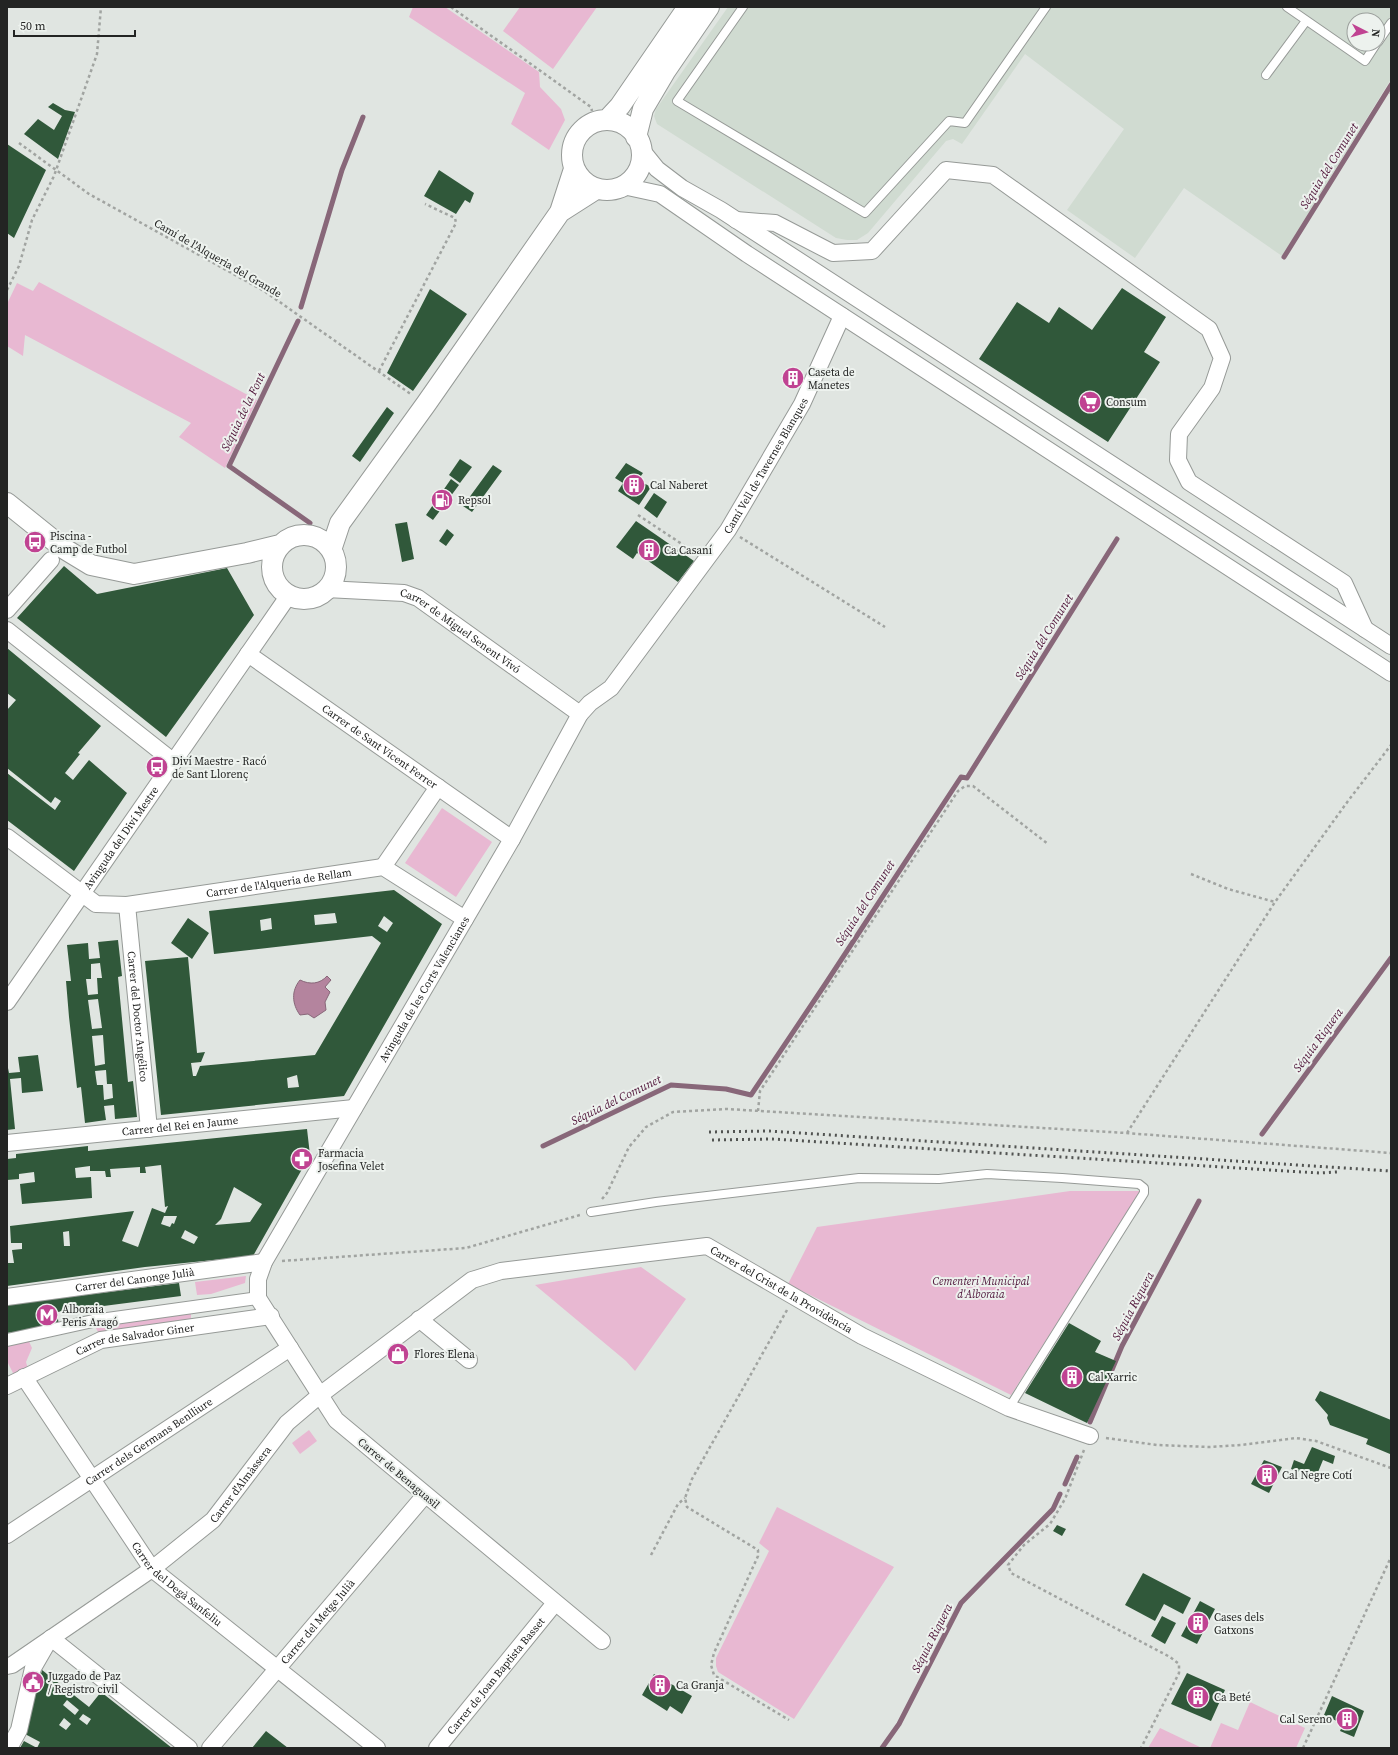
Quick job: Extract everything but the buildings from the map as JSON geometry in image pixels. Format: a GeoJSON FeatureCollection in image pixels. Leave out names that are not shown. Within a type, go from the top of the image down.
{"type":"FeatureCollection","features":[{"type":"Feature","properties":{"kind":"street"},"geometry":{"type":"LineString","coordinates":[[331,550],[340,523],[426,404],[560,212],[574,169],[572,154],[575,140],[584,128],[602,121],[620,106],[697,9]]}},
{"type":"Feature","properties":{"kind":"street"},"geometry":{"type":"LineString","coordinates":[[574,169],[583,181],[596,189],[610,190],[623,186],[629,182],[638,170],[642,155],[638,142],[643,109],[666,70],[697,9]]}},
{"type":"Feature","properties":{"kind":"street"},"geometry":{"type":"LineString","coordinates":[[602,121],[614,121],[626,127],[657,169],[682,188],[736,220],[1391,646]]}},
{"type":"Feature","properties":{"kind":"street"},"geometry":{"type":"LineString","coordinates":[[736,220],[775,223],[833,253],[872,251],[946,170],[993,175],[1209,329],[1222,358],[1212,388],[1179,434],[1178,460],[1189,482],[1344,583],[1365,629]]}},
{"type":"Feature","properties":{"kind":"street"},"geometry":{"type":"LineString","coordinates":[[623,186],[660,194],[747,254],[1391,673]]}},
{"type":"Feature","properties":{"kind":"street"},"geometry":{"type":"LineString","coordinates":[[560,212],[596,189]]}},
{"type":"Feature","properties":{"kind":"street","name":"Camí Vell de Tavernes Blanques"},"geometry":{"type":"LineString","coordinates":[[580,714],[590,703],[611,688],[728,530],[802,404],[842,316]]}},
{"type":"Feature","properties":{"kind":"street"},"geometry":{"type":"LineString","coordinates":[[7,504],[62,548],[91,565],[134,574],[247,553],[280,545]]}},
{"type":"Feature","properties":{"kind":"street"},"geometry":{"type":"LineString","coordinates":[[312,536],[340,523]]}},
{"type":"Feature","properties":{"kind":"street"},"geometry":{"type":"LineString","coordinates":[[295,536],[312,536],[320,539],[331,550],[335,560],[336,570],[333,581],[326,589],[320,594],[305,599],[289,595],[277,585],[273,576],[272,559],[280,545],[287,539],[295,536]]}},
{"type":"Feature","properties":{"kind":"street"},"geometry":{"type":"LineString","coordinates":[[247,553],[272,567]]}},
{"type":"Feature","properties":{"kind":"street"},"geometry":{"type":"LineString","coordinates":[[7,610],[51,560]]}},
{"type":"Feature","properties":{"kind":"street","name":"Carrer de Miguel Senent Vivó"},"geometry":{"type":"LineString","coordinates":[[326,589],[404,593],[418,598],[580,714]]}},
{"type":"Feature","properties":{"kind":"street","name":"Avinguda del Diví Mestre"},"geometry":{"type":"LineString","coordinates":[[7,1002],[289,595]]}},
{"type":"Feature","properties":{"kind":"street"},"geometry":{"type":"LineString","coordinates":[[7,630],[174,762]]}},
{"type":"Feature","properties":{"kind":"street","name":"Carrer de Sant Vicent Ferrer"},"geometry":{"type":"LineString","coordinates":[[248,654],[512,839]]}},
{"type":"Feature","properties":{"kind":"street","name":"Avinguda de les Corts Valencianes"},"geometry":{"type":"LineString","coordinates":[[264,1262],[512,839],[580,714]]}},
{"type":"Feature","properties":{"kind":"street"},"geometry":{"type":"LineString","coordinates":[[438,787],[383,867],[465,919]]}},
{"type":"Feature","properties":{"kind":"street","name":"Carrer de l'Alqueria de Rellam"},"geometry":{"type":"LineString","coordinates":[[7,837],[96,904],[127,905],[383,867]]}},
{"type":"Feature","properties":{"kind":"street","name":"Carrer del Doctor Angélico"},"geometry":{"type":"LineString","coordinates":[[127,905],[149,1128]]}},
{"type":"Feature","properties":{"kind":"street","name":"Carrer del Rei en Jaume"},"geometry":{"type":"LineString","coordinates":[[7,1143],[354,1108]]}},
{"type":"Feature","properties":{"kind":"street","name":"Carrer del Crist de la Providència"},"geometry":{"type":"LineString","coordinates":[[419,1319],[472,1280],[501,1271],[707,1246],[862,1336],[1009,1408],[1090,1436]]}},
{"type":"Feature","properties":{"kind":"street"},"geometry":{"type":"LineString","coordinates":[[7,1340],[93,1321],[258,1298],[258,1279],[264,1262]]}},
{"type":"Feature","properties":{"kind":"street","name":"Carrer del Canonge Julià"},"geometry":{"type":"LineString","coordinates":[[7,1297],[264,1262]]}},
{"type":"Feature","properties":{"kind":"street","name":"Carrer de Benaguasil"},"geometry":{"type":"LineString","coordinates":[[258,1298],[336,1420],[602,1641]]}},
{"type":"Feature","properties":{"kind":"street","name":"Carrer de Salvador Giner"},"geometry":{"type":"LineString","coordinates":[[7,1386],[101,1340],[270,1316]]}},
{"type":"Feature","properties":{"kind":"street"},"geometry":{"type":"LineString","coordinates":[[419,1319],[468,1360]]}},
{"type":"Feature","properties":{"kind":"street","name":"Carrer d'Almàssera"},"geometry":{"type":"LineString","coordinates":[[9,1666],[152,1569],[212,1520],[287,1423],[320,1395],[419,1319]]}},
{"type":"Feature","properties":{"kind":"street","name":"Carrer dels Germans Benlliure"},"geometry":{"type":"LineString","coordinates":[[7,1535],[290,1348]]}},
{"type":"Feature","properties":{"kind":"street","name":"Carrer del Degà Sanfeliu"},"geometry":{"type":"LineString","coordinates":[[24,1377],[152,1569],[377,1748]]}},
{"type":"Feature","properties":{"kind":"street","name":"Carrer del Metge Julià"},"geometry":{"type":"LineString","coordinates":[[210,1748],[425,1495]]}},
{"type":"Feature","properties":{"kind":"street","name":"Carrer de Joan Baptista Basset"},"geometry":{"type":"LineString","coordinates":[[437,1748],[555,1603]]}},
{"type":"Feature","properties":{"kind":"street"},"geometry":{"type":"LineString","coordinates":[[9,1748],[19,1730],[33,1668],[51,1638],[189,1748]]}},
{"type":"Feature","properties":{"kind":"lane"},"geometry":{"type":"LineString","coordinates":[[743,7],[677,101],[865,214],[949,121],[965,123],[1046,7]]}},
{"type":"Feature","properties":{"kind":"lane"},"geometry":{"type":"LineString","coordinates":[[1287,7],[1346,48]]}},
{"type":"Feature","properties":{"kind":"lane"},"geometry":{"type":"LineString","coordinates":[[666,70],[680,34],[697,9]]}},
{"type":"Feature","properties":{"kind":"lane"},"geometry":{"type":"LineString","coordinates":[[1266,76],[1306,20]]}},
{"type":"Feature","properties":{"kind":"lane"},"geometry":{"type":"LineString","coordinates":[[1352,52],[1365,61],[1371,52]]}},
{"type":"Feature","properties":{"kind":"lane"},"geometry":{"type":"LineString","coordinates":[[591,1212],[664,1201],[859,1178],[940,1179],[987,1174],[1139,1184],[1144,1188],[1144,1193],[1009,1408]]}},
{"type":"Feature","properties":{"kind":"path"},"geometry":{"type":"LineString","coordinates":[[7,290],[19,266],[32,220],[57,169],[97,54],[101,7]]}},
{"type":"Feature","properties":{"kind":"path"},"geometry":{"type":"LineString","coordinates":[[452,7],[591,107],[602,121]]}},
{"type":"Feature","properties":{"kind":"path","name":"Camí de l'Alqueria del Grande"},"geometry":{"type":"LineString","coordinates":[[19,143],[57,169],[89,194],[264,291],[426,404]]}},
{"type":"Feature","properties":{"kind":"path"},"geometry":{"type":"LineString","coordinates":[[379,371],[456,223],[455,218],[425,204]]}},
{"type":"Feature","properties":{"kind":"path"},"geometry":{"type":"LineString","coordinates":[[638,515],[689,550],[707,558]]}},
{"type":"Feature","properties":{"kind":"path"},"geometry":{"type":"LineString","coordinates":[[728,530],[885,627]]}},
{"type":"Feature","properties":{"kind":"path"},"geometry":{"type":"LineString","coordinates":[[1126,1133],[1274,902],[1391,745]]}},
{"type":"Feature","properties":{"kind":"path"},"geometry":{"type":"LineString","coordinates":[[758,1111],[760,1091],[958,791],[965,786],[974,786],[1048,844]]}},
{"type":"Feature","properties":{"kind":"path"},"geometry":{"type":"LineString","coordinates":[[1191,874],[1228,889],[1274,902]]}},
{"type":"Feature","properties":{"kind":"path"},"geometry":{"type":"LineString","coordinates":[[264,1262],[466,1248],[591,1212],[607,1193],[629,1147],[646,1127],[673,1112],[727,1110],[758,1111],[1126,1133],[1391,1153]]}},
{"type":"Feature","properties":{"kind":"path"},"geometry":{"type":"LineString","coordinates":[[651,1554],[678,1504],[685,1498],[692,1479],[795,1298]]}},
{"type":"Feature","properties":{"kind":"path"},"geometry":{"type":"LineString","coordinates":[[1141,1748],[1179,1673],[1179,1664],[1170,1657],[1010,1573],[1008,1565],[1024,1544],[1050,1524],[1065,1499],[1090,1436],[1157,1445],[1210,1447],[1241,1445],[1296,1438],[1316,1441],[1391,1468]]}},
{"type":"Feature","properties":{"kind":"path"},"geometry":{"type":"LineString","coordinates":[[685,1498],[687,1507],[758,1550],[758,1556],[714,1653],[711,1666],[714,1675],[789,1720]]}},
{"type":"Feature","properties":{"kind":"path"},"geometry":{"type":"LineString","coordinates":[[1303,1748],[1391,1558]]}},
{"type":"Feature","properties":{"kind":"shaded area"},"geometry":{"type":"Polygon","coordinates":[[[728,7],[1391,7],[1391,79],[1282,256],[1184,188],[1135,258],[1067,210],[1124,129],[1025,54],[962,144],[953,139],[946,141],[868,233],[857,240],[836,238],[657,124],[654,116],[656,109],[728,7]]]}},
{"type":"Feature","properties":{"kind":"shaded area"},"geometry":{"type":"Polygon","coordinates":[[[327,976],[331,980],[325,987],[330,992],[325,1002],[326,1010],[314,1018],[308,1014],[300,1015],[294,1002],[294,993],[297,984],[300,980],[307,983],[315,983],[321,981],[327,976]]]}},
{"type":"Feature","properties":{"kind":"green space"},"geometry":{"type":"Polygon","coordinates":[[[413,7],[445,7],[539,72],[540,87],[561,109],[565,120],[549,150],[511,124],[525,93],[409,17],[413,7]]]}},
{"type":"Feature","properties":{"kind":"green space"},"geometry":{"type":"Polygon","coordinates":[[[520,7],[597,7],[553,69],[503,31],[520,7]]]}},
{"type":"Feature","properties":{"kind":"green space"},"geometry":{"type":"Polygon","coordinates":[[[39,282],[257,400],[225,468],[179,437],[191,423],[25,335],[23,356],[7,346],[7,304],[17,283],[33,291],[39,282]]]}},
{"type":"Feature","properties":{"kind":"green space"},"geometry":{"type":"Polygon","coordinates":[[[442,808],[492,842],[456,897],[405,863],[442,808]]]}},
{"type":"Feature","properties":{"kind":"green space","name":"Cementeri Municipal d'Alboraia"},"geometry":{"type":"Polygon","coordinates":[[[1070,1191],[1141,1191],[1011,1395],[788,1284],[817,1227],[1070,1191]]]}},
{"type":"Feature","properties":{"kind":"green space"},"geometry":{"type":"Polygon","coordinates":[[[641,1267],[686,1299],[635,1371],[626,1361],[535,1285],[641,1267]]]}},
{"type":"Feature","properties":{"kind":"green space"},"geometry":{"type":"Polygon","coordinates":[[[246,1276],[245,1283],[211,1294],[197,1295],[195,1282],[246,1276]]]}},
{"type":"Feature","properties":{"kind":"green space"},"geometry":{"type":"Polygon","coordinates":[[[191,1313],[191,1321],[99,1334],[95,1326],[191,1313]]]}},
{"type":"Feature","properties":{"kind":"green space"},"geometry":{"type":"Polygon","coordinates":[[[27,1337],[32,1348],[26,1362],[28,1369],[14,1375],[7,1361],[7,1345],[27,1337]]]}},
{"type":"Feature","properties":{"kind":"green space"},"geometry":{"type":"Polygon","coordinates":[[[309,1430],[317,1441],[300,1454],[292,1443],[309,1430]]]}},
{"type":"Feature","properties":{"kind":"green space"},"geometry":{"type":"Polygon","coordinates":[[[777,1507],[894,1567],[794,1719],[718,1672],[716,1666],[716,1658],[769,1551],[759,1543],[777,1507]]]}},
{"type":"Feature","properties":{"kind":"green space"},"geometry":{"type":"Polygon","coordinates":[[[1250,1702],[1305,1728],[1296,1748],[1210,1748],[1221,1723],[1238,1730],[1250,1702]]]}},
{"type":"Feature","properties":{"kind":"green space"},"geometry":{"type":"Polygon","coordinates":[[[1160,1728],[1202,1748],[1148,1748],[1160,1728]]]}},
{"type":"Feature","properties":{"kind":"waterway","name":"Séquia del Comunet"},"geometry":{"type":"LineString","coordinates":[[1284,257],[1391,85]]}},
{"type":"Feature","properties":{"kind":"waterway","name":"Séquia de la Font"},"geometry":{"type":"LineString","coordinates":[[301,307],[342,170],[363,117]]}},
{"type":"Feature","properties":{"kind":"waterway","name":"Séquia de la Font"},"geometry":{"type":"LineString","coordinates":[[298,321],[229,466],[310,523]]}},
{"type":"Feature","properties":{"kind":"waterway","name":"Séquia del Comunet"},"geometry":{"type":"LineString","coordinates":[[543,1146],[671,1085],[726,1089],[751,1095],[961,777],[967,778],[1117,539]]}},
{"type":"Feature","properties":{"kind":"waterway","name":"Séquia Riquera"},"geometry":{"type":"LineString","coordinates":[[1262,1134],[1391,958]]}},
{"type":"Feature","properties":{"kind":"waterway","name":"Séquia Riquera"},"geometry":{"type":"LineString","coordinates":[[1090,1422],[1122,1346],[1199,1201]]}},
{"type":"Feature","properties":{"kind":"waterway"},"geometry":{"type":"LineString","coordinates":[[1065,1484],[1077,1457]]}},
{"type":"Feature","properties":{"kind":"waterway","name":"Séquia Riquera"},"geometry":{"type":"LineString","coordinates":[[882,1748],[899,1724],[961,1603],[1053,1509],[1060,1494]]}},
{"type":"Feature","properties":{"kind":"railway"},"geometry":{"type":"LineString","coordinates":[[709,1132],[769,1131],[1391,1171]]}},
{"type":"Feature","properties":{"kind":"railway"},"geometry":{"type":"LineString","coordinates":[[712,1140],[772,1139],[1319,1173],[1337,1172]]}},
{"type":"Feature","properties":{"kind":"place","name":"Caseta de Manetes"},"geometry":{"type":"Point","coordinates":[793,378]}},
{"type":"Feature","properties":{"kind":"place","name":"Consum"},"geometry":{"type":"Point","coordinates":[1090,402]}},
{"type":"Feature","properties":{"kind":"place","name":"Cal Naberet"},"geometry":{"type":"Point","coordinates":[634,485]}},
{"type":"Feature","properties":{"kind":"place","name":"Repsol"},"geometry":{"type":"Point","coordinates":[442,500]}},
{"type":"Feature","properties":{"kind":"place","name":"Piscina - Camp de Futbol"},"geometry":{"type":"Point","coordinates":[35,542]}},
{"type":"Feature","properties":{"kind":"place","name":"Ca Casaní"},"geometry":{"type":"Point","coordinates":[649,550]}},
{"type":"Feature","properties":{"kind":"place","name":"Diví Maestre - Racó de Sant Llorenç"},"geometry":{"type":"Point","coordinates":[157,767]}},
{"type":"Feature","properties":{"kind":"place","name":"Farmacia Josefina Velet"},"geometry":{"type":"Point","coordinates":[302,1159]}},
{"type":"Feature","properties":{"kind":"place","name":"Alboraia Peris Aragó"},"geometry":{"type":"Point","coordinates":[47,1315]}},
{"type":"Feature","properties":{"kind":"place","name":"Flores Elena"},"geometry":{"type":"Point","coordinates":[398,1354]}},
{"type":"Feature","properties":{"kind":"place","name":"Cal Xarric"},"geometry":{"type":"Point","coordinates":[1072,1377]}},
{"type":"Feature","properties":{"kind":"place","name":"Cal Negre Cotí"},"geometry":{"type":"Point","coordinates":[1267,1475]}},
{"type":"Feature","properties":{"kind":"place","name":"Cases dels Gatxons"},"geometry":{"type":"Point","coordinates":[1198,1623]}},
{"type":"Feature","properties":{"kind":"place","name":"Juzgado de Paz / Registro civil"},"geometry":{"type":"Point","coordinates":[33,1682]}},
{"type":"Feature","properties":{"kind":"place","name":"Ca Granja"},"geometry":{"type":"Point","coordinates":[660,1685]}},
{"type":"Feature","properties":{"kind":"place","name":"Ca Beté"},"geometry":{"type":"Point","coordinates":[1198,1697]}},
{"type":"Feature","properties":{"kind":"place","name":"Cal Sereno"},"geometry":{"type":"Point","coordinates":[1347,1719]}}]}
